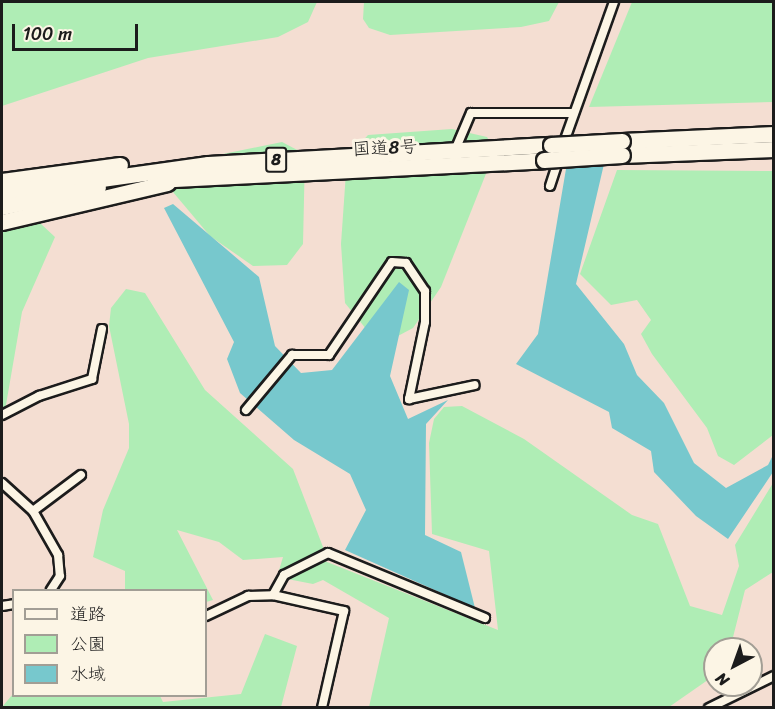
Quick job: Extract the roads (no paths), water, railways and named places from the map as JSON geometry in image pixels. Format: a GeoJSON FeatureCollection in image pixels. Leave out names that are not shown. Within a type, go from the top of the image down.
{"type":"FeatureCollection","features":[{"type":"Feature","properties":{"kind":"highway","name":"国道8号"},"geometry":{"type":"LineString","coordinates":[[2,207],[107,185],[211,169],[544,160],[622,148],[774,134]]}},
{"type":"Feature","properties":{"kind":"highway","name":"国道8号"},"geometry":{"type":"LineString","coordinates":[[2,193],[211,169],[456,148],[552,145],[774,149]]}},
{"type":"Feature","properties":{"kind":"highway"},"geometry":{"type":"LineString","coordinates":[[2,181],[88,167],[211,169]]}},
{"type":"Feature","properties":{"kind":"highway"},"geometry":{"type":"LineString","coordinates":[[2,222],[211,169]]}},
{"type":"Feature","properties":{"kind":"street"},"geometry":{"type":"LineString","coordinates":[[549,186],[614,2]]}},
{"type":"Feature","properties":{"kind":"street"},"geometry":{"type":"LineString","coordinates":[[456,148],[471,112],[573,113]]}},
{"type":"Feature","properties":{"kind":"street"},"geometry":{"type":"LineString","coordinates":[[248,407],[292,355],[330,355],[366,307],[383,273],[400,262],[417,273],[426,304],[409,399],[475,386]]}},
{"type":"Feature","properties":{"kind":"street"},"geometry":{"type":"LineString","coordinates":[[2,416],[39,396],[92,379],[102,329]]}},
{"type":"Feature","properties":{"kind":"street"},"geometry":{"type":"LineString","coordinates":[[33,511],[81,475]]}},
{"type":"Feature","properties":{"kind":"street"},"geometry":{"type":"LineString","coordinates":[[2,483],[33,511],[58,555],[57,589]]}},
{"type":"Feature","properties":{"kind":"street"},"geometry":{"type":"LineString","coordinates":[[273,595],[284,575],[328,553],[485,618]]}},
{"type":"Feature","properties":{"kind":"street"},"geometry":{"type":"LineString","coordinates":[[207,616],[248,596],[273,595],[344,610],[322,708]]}},
{"type":"Feature","properties":{"kind":"street"},"geometry":{"type":"LineString","coordinates":[[709,708],[774,676]]}},
{"type":"Feature","properties":{"kind":"water"},"geometry":{"type":"Polygon","coordinates":[[[604,164],[576,284],[624,344],[637,375],[664,403],[694,463],[726,488],[768,465],[773,455],[773,472],[728,539],[696,516],[654,472],[651,451],[612,428],[609,412],[516,364],[538,334],[566,169],[604,164]]]}},
{"type":"Feature","properties":{"kind":"water"},"geometry":{"type":"Polygon","coordinates":[[[173,204],[259,277],[275,346],[301,373],[332,370],[399,282],[409,290],[390,376],[408,419],[448,400],[426,424],[425,535],[461,552],[475,608],[345,550],[366,510],[350,474],[294,440],[240,393],[227,359],[234,342],[164,208],[173,204]]]}}]}
